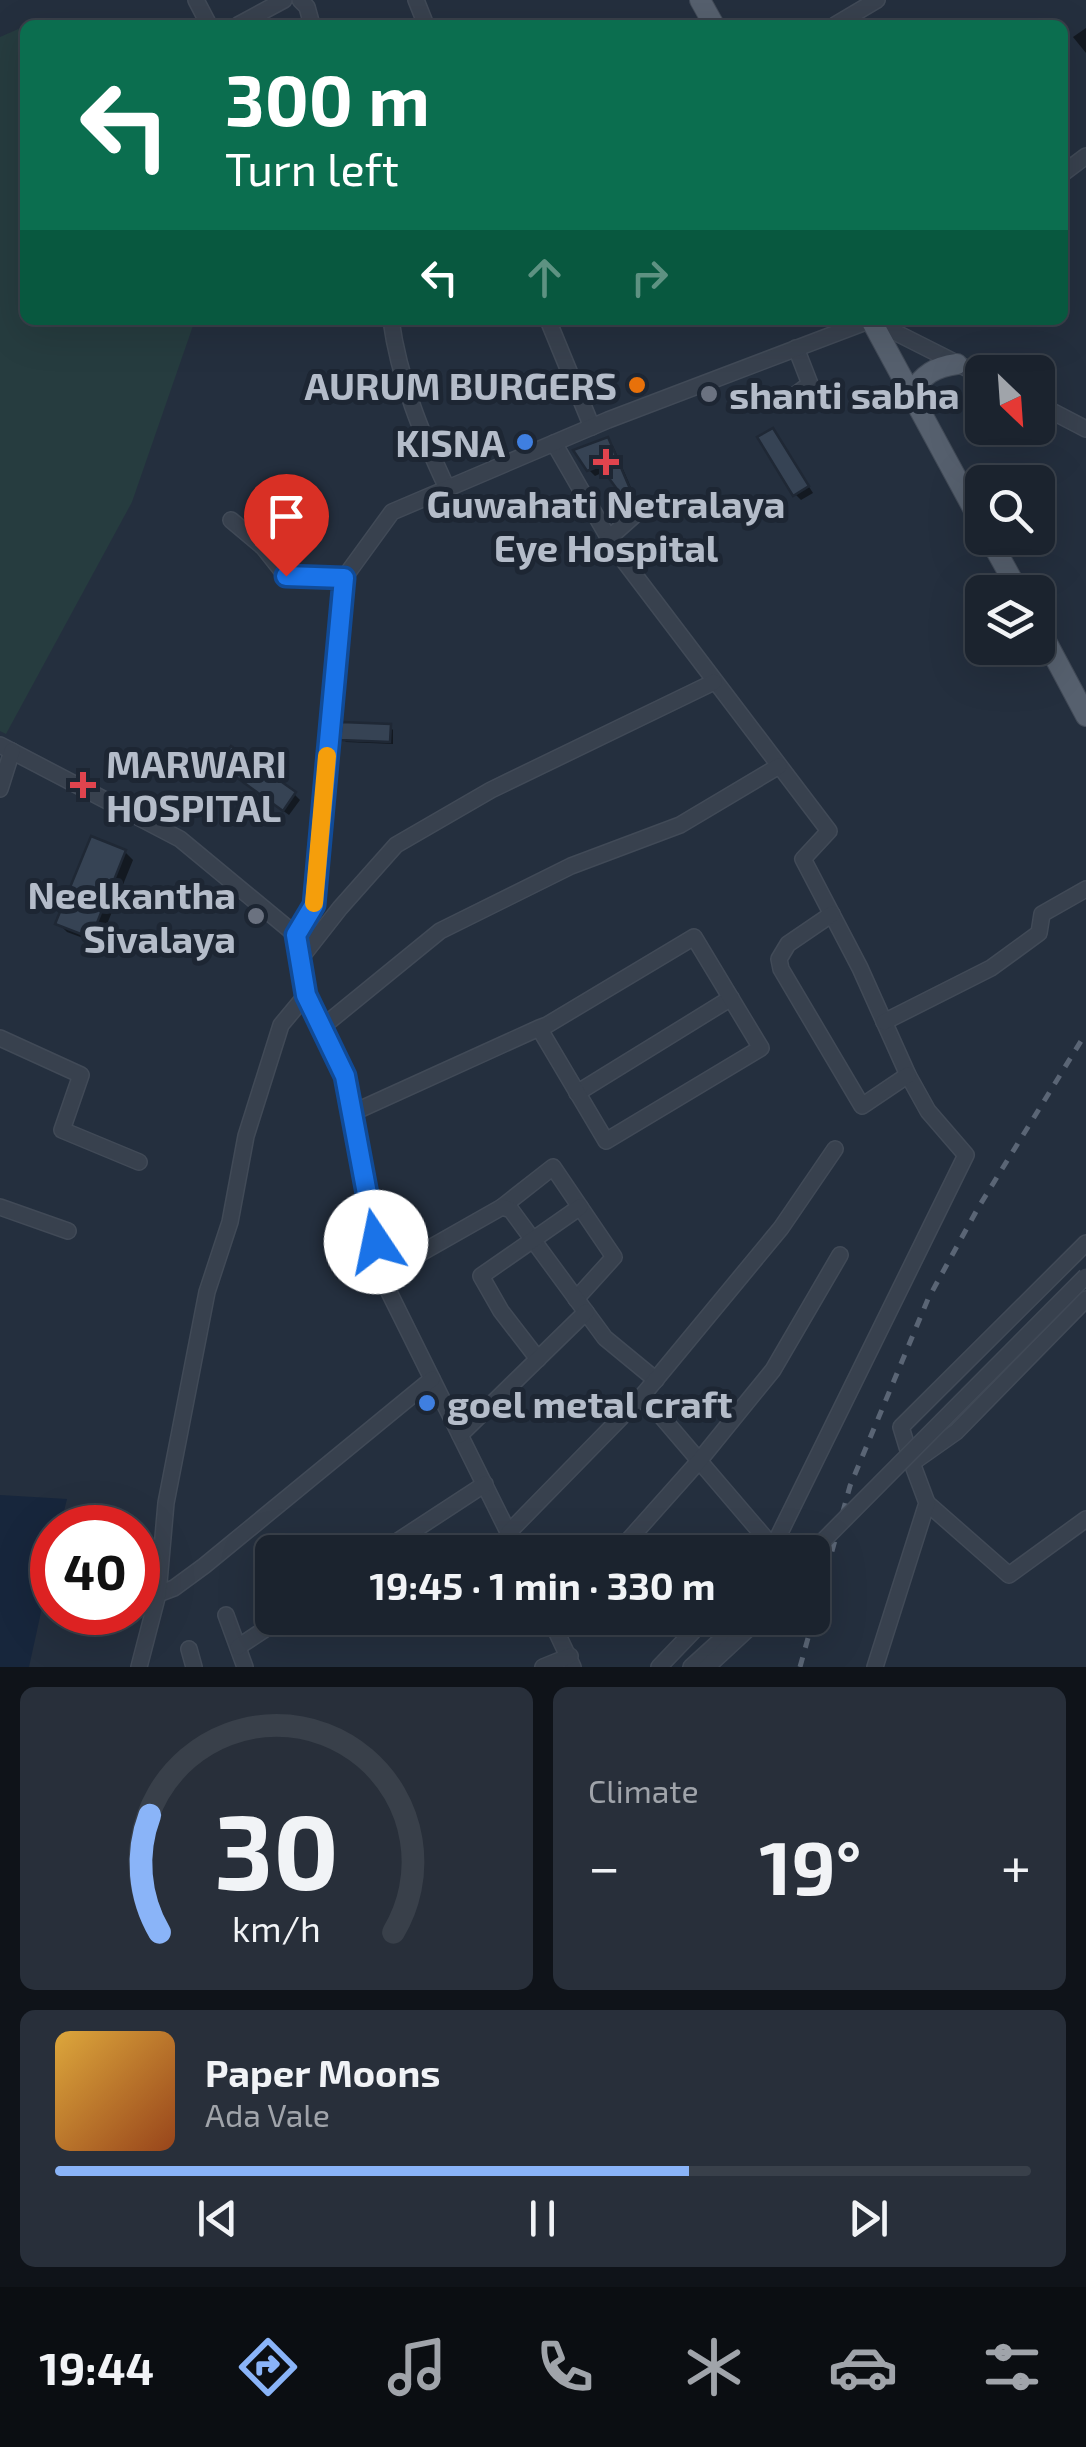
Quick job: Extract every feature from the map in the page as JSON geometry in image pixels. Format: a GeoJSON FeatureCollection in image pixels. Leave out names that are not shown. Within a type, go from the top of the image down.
{"type":"FeatureCollection","features":[{"type":"Feature","properties":{"kind":"main road"},"geometry":{"type":"LineString","coordinates":[[874,325],[965,494]]}},
{"type":"Feature","properties":{"kind":"main road"},"geometry":{"type":"LineString","coordinates":[[911,394],[934,369],[958,364]]}},
{"type":"Feature","properties":{"kind":"main road"},"geometry":{"type":"LineString","coordinates":[[1055,658],[1086,716]]}},
{"type":"Feature","properties":{"kind":"street"},"geometry":{"type":"LineString","coordinates":[[247,20],[284,0]]}},
{"type":"Feature","properties":{"kind":"street"},"geometry":{"type":"LineString","coordinates":[[844,20],[877,0]]}},
{"type":"Feature","properties":{"kind":"street"},"geometry":{"type":"LineString","coordinates":[[392,325],[396,356],[427,446],[448,488]]}},
{"type":"Feature","properties":{"kind":"street"},"geometry":{"type":"LineString","coordinates":[[550,325],[592,427]]}},
{"type":"Feature","properties":{"kind":"street"},"geometry":{"type":"LineString","coordinates":[[296,935],[314,905],[344,578],[392,512],[592,427],[858,325]]}},
{"type":"Feature","properties":{"kind":"street"},"geometry":{"type":"LineString","coordinates":[[881,325],[965,368]]}},
{"type":"Feature","properties":{"kind":"street"},"geometry":{"type":"LineString","coordinates":[[784,402],[810,384],[796,348]]}},
{"type":"Feature","properties":{"kind":"street"},"geometry":{"type":"LineString","coordinates":[[1055,412],[1086,428]]}},
{"type":"Feature","properties":{"kind":"street"},"geometry":{"type":"LineString","coordinates":[[554,443],[609,538],[829,831],[803,860],[908,1075],[928,1110],[966,1156],[781,1535]]}},
{"type":"Feature","properties":{"kind":"street"},"geometry":{"type":"LineString","coordinates":[[609,538],[636,514]]}},
{"type":"Feature","properties":{"kind":"street"},"geometry":{"type":"LineString","coordinates":[[231,520],[263,547],[286,576],[344,578]]}},
{"type":"Feature","properties":{"kind":"street"},"geometry":{"type":"LineString","coordinates":[[300,958],[396,845],[491,790],[714,682]]}},
{"type":"Feature","properties":{"kind":"street"},"geometry":{"type":"LineString","coordinates":[[0,790],[6,748],[180,839],[296,935],[306,995],[345,1076],[382,1275],[510,1535]]}},
{"type":"Feature","properties":{"kind":"street"},"geometry":{"type":"LineString","coordinates":[[321,1028],[440,931],[571,866],[680,825],[779,766]]}},
{"type":"Feature","properties":{"kind":"street"},"geometry":{"type":"LineString","coordinates":[[884,1022],[991,968],[1038,933],[1042,914],[1086,890]]}},
{"type":"Feature","properties":{"kind":"street"},"geometry":{"type":"LineString","coordinates":[[832,914],[788,944],[779,959],[781,969],[862,1106],[908,1075]]}},
{"type":"Feature","properties":{"kind":"street"},"geometry":{"type":"LineString","coordinates":[[352,1113],[539,1028],[694,937],[761,1048],[606,1141],[539,1028]]}},
{"type":"Feature","properties":{"kind":"street"},"geometry":{"type":"LineString","coordinates":[[160,1572],[166,1504],[207,1292],[230,1222],[246,1136],[281,1025],[306,995]]}},
{"type":"Feature","properties":{"kind":"street"},"geometry":{"type":"LineString","coordinates":[[577,1093],[731,998]]}},
{"type":"Feature","properties":{"kind":"street"},"geometry":{"type":"LineString","coordinates":[[0,1038],[81,1075],[62,1130],[138,1162]]}},
{"type":"Feature","properties":{"kind":"street"},"geometry":{"type":"LineString","coordinates":[[508,1532],[656,1380],[782,1228],[835,1149]]}},
{"type":"Feature","properties":{"kind":"street"},"geometry":{"type":"LineString","coordinates":[[382,1275],[502,1207],[553,1167],[614,1257],[538,1359],[460,1435]]}},
{"type":"Feature","properties":{"kind":"street"},"geometry":{"type":"LineString","coordinates":[[0,1207],[68,1231]]}},
{"type":"Feature","properties":{"kind":"street"},"geometry":{"type":"LineString","coordinates":[[502,1207],[511,1210],[605,1338],[656,1380]]}},
{"type":"Feature","properties":{"kind":"street"},"geometry":{"type":"LineString","coordinates":[[538,1359],[481,1276],[580,1207]]}},
{"type":"Feature","properties":{"kind":"street"},"geometry":{"type":"LineString","coordinates":[[1086,1243],[900,1427],[927,1503],[1009,1574],[1086,1520]]}},
{"type":"Feature","properties":{"kind":"street"},"geometry":{"type":"LineString","coordinates":[[633,1535],[773,1370],[840,1256]]}},
{"type":"Feature","properties":{"kind":"street"},"geometry":{"type":"LineString","coordinates":[[829,1535],[1086,1276]]}},
{"type":"Feature","properties":{"kind":"street"},"geometry":{"type":"LineString","coordinates":[[912,1464],[956,1432],[1086,1300]]}},
{"type":"Feature","properties":{"kind":"street"},"geometry":{"type":"LineString","coordinates":[[160,1593],[204,1566],[432,1379]]}},
{"type":"Feature","properties":{"kind":"street"},"geometry":{"type":"LineString","coordinates":[[643,1395],[760,1535]]}},
{"type":"Feature","properties":{"kind":"street"},"geometry":{"type":"LineString","coordinates":[[407,1535],[485,1484]]}},
{"type":"Feature","properties":{"kind":"street"},"geometry":{"type":"LineString","coordinates":[[875,1667],[927,1503]]}},
{"type":"Feature","properties":{"kind":"street"},"geometry":{"type":"LineString","coordinates":[[226,1615],[245,1667]]}},
{"type":"Feature","properties":{"kind":"street"},"geometry":{"type":"LineString","coordinates":[[138,1667],[147,1635]]}},
{"type":"Feature","properties":{"kind":"street"},"geometry":{"type":"LineString","coordinates":[[238,1647],[256,1635]]}},
{"type":"Feature","properties":{"kind":"street"},"geometry":{"type":"LineString","coordinates":[[542,1667],[571,1661],[561,1635]]}},
{"type":"Feature","properties":{"kind":"street"},"geometry":{"type":"LineString","coordinates":[[659,1667],[690,1635]]}},
{"type":"Feature","properties":{"kind":"street"},"geometry":{"type":"LineString","coordinates":[[691,1667],[726,1635]]}},
{"type":"Feature","properties":{"kind":"street"},"geometry":{"type":"LineString","coordinates":[[708,1667],[742,1635]]}},
{"type":"Feature","properties":{"kind":"street"},"geometry":{"type":"LineString","coordinates":[[189,1649],[194,1667]]}},
{"type":"Feature","properties":{"kind":"green space"},"geometry":{"type":"Polygon","coordinates":[[[20,28],[20,325],[193,325],[132,502],[6,734],[0,731],[0,37],[20,28]]]}},
{"type":"Feature","properties":{"kind":"water"},"geometry":{"type":"Polygon","coordinates":[[[0,1495],[67,1499],[66,1505],[30,1505],[30,1635],[36,1635],[29,1667],[0,1667],[0,1495]]]}},
{"type":"Feature","properties":{"kind":"building"},"geometry":{"type":"Polygon","coordinates":[[[773,428],[809,486],[793,496],[757,437],[773,428]]]}},
{"type":"Feature","properties":{"kind":"building"},"geometry":{"type":"Polygon","coordinates":[[[608,437],[631,491],[622,496],[600,466],[587,471],[573,450],[608,437]]]}},
{"type":"Feature","properties":{"kind":"building"},"geometry":{"type":"Polygon","coordinates":[[[342,722],[391,724],[390,742],[340,740],[342,722]]]}},
{"type":"Feature","properties":{"kind":"building"},"geometry":{"type":"Polygon","coordinates":[[[231,746],[296,792],[283,811],[218,764],[231,746]]]}},
{"type":"Feature","properties":{"kind":"building"},"geometry":{"type":"Polygon","coordinates":[[[91,836],[126,850],[91,938],[55,924],[91,836]]]}},
{"type":"Feature","properties":{"kind":"railway"},"geometry":{"type":"LineString","coordinates":[[800,1667],[850,1486],[928,1299],[978,1208],[1086,1033]]}},
{"type":"Feature","properties":{"kind":"slow traffic"},"geometry":{"type":"LineString","coordinates":[[314,903],[327,756]]}},
{"type":"Feature","properties":{"kind":"place","name":"AURUM BURGERS"},"geometry":{"type":"Point","coordinates":[637,385]}},
{"type":"Feature","properties":{"kind":"place","name":"shanti sabha"},"geometry":{"type":"Point","coordinates":[709,394]}},
{"type":"Feature","properties":{"kind":"place","name":"KISNA"},"geometry":{"type":"Point","coordinates":[525,442]}},
{"type":"Feature","properties":{"kind":"place","name":"Guwahati Netralaya Eye Hospital"},"geometry":{"type":"Point","coordinates":[606,462]}},
{"type":"Feature","properties":{"kind":"place","name":"MARWARI HOSPITAL"},"geometry":{"type":"Point","coordinates":[83,785]}},
{"type":"Feature","properties":{"kind":"place","name":"Neelkantha Sivalaya"},"geometry":{"type":"Point","coordinates":[256,916]}},
{"type":"Feature","properties":{"kind":"place","name":"goel metal craft"},"geometry":{"type":"Point","coordinates":[427,1403]}},
{"type":"Feature","properties":{"kind":"route"},"geometry":{"type":"LineString","coordinates":[[286,576],[344,578],[314,905],[296,935],[306,995],[345,1076],[376,1242]]}}]}
